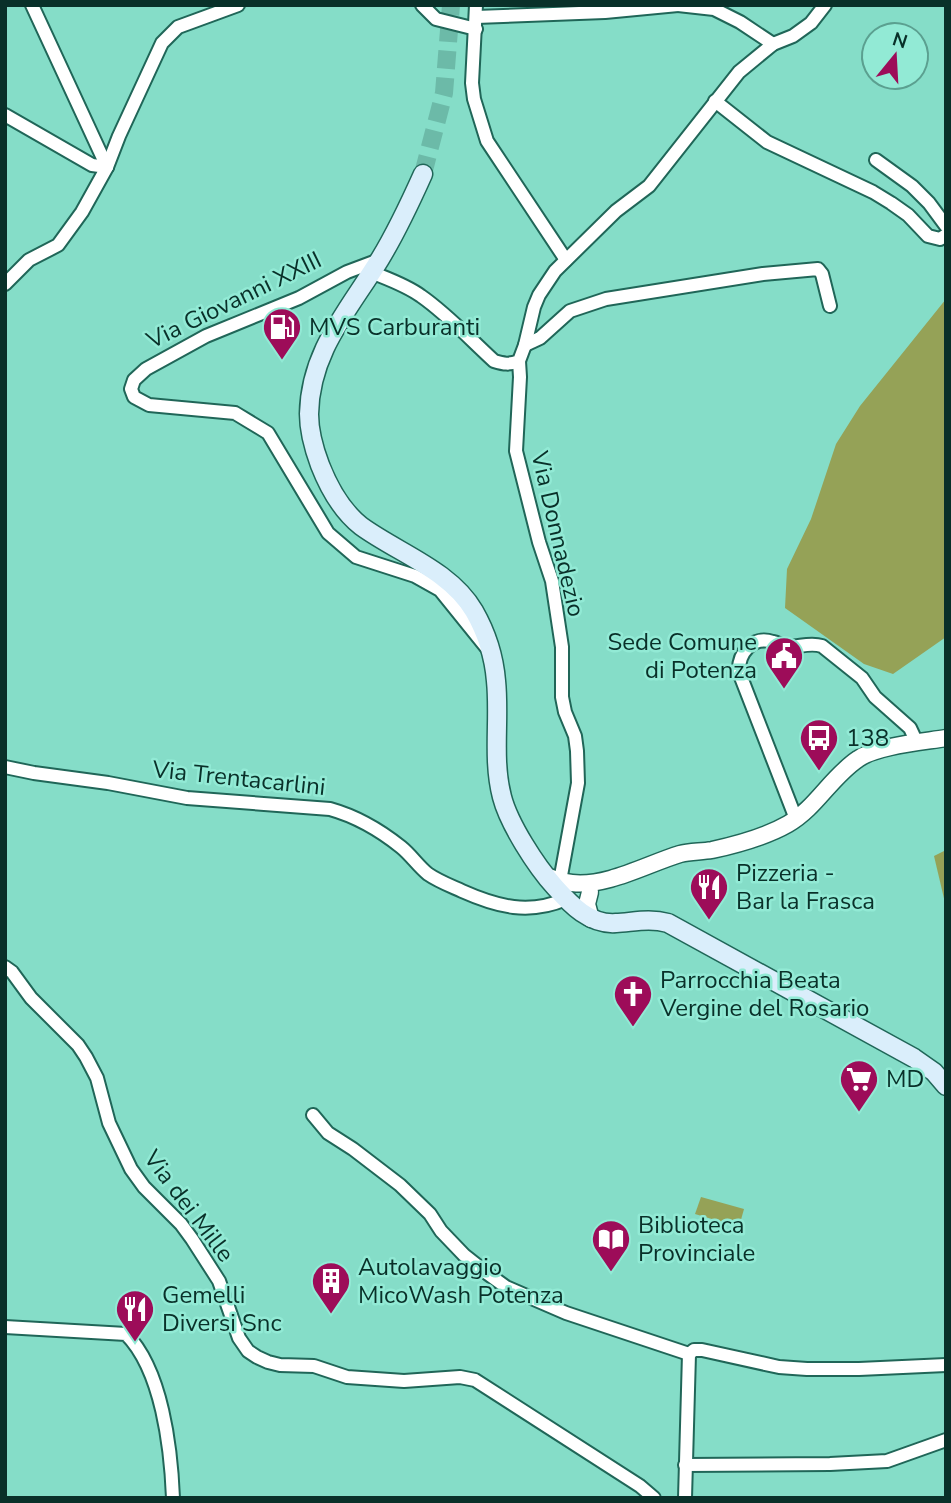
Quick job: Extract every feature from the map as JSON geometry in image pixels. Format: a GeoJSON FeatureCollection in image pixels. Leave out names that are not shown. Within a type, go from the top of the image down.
{"type":"FeatureCollection","features":[{"type":"Feature","properties":{"kind":"main road","name":"Via Giovanni XXIII"},"geometry":{"type":"LineString","coordinates":[[423,174],[397,230],[318,360],[311,386],[309,416],[314,448],[325,478],[341,506],[360,525],[440,576],[456,589],[473,609],[486,635],[497,682],[498,773],[502,799],[519,836],[566,900],[592,919]]}},
{"type":"Feature","properties":{"kind":"main road"},"geometry":{"type":"LineString","coordinates":[[592,919],[602,923],[655,919],[668,923],[914,1058],[934,1072],[946,1086]]}},
{"type":"Feature","properties":{"kind":"street"},"geometry":{"type":"LineString","coordinates":[[32,5],[107,167]]}},
{"type":"Feature","properties":{"kind":"street"},"geometry":{"type":"LineString","coordinates":[[5,284],[29,260],[58,245],[82,212],[107,167],[162,43],[178,27],[238,5]]}},
{"type":"Feature","properties":{"kind":"street"},"geometry":{"type":"LineString","coordinates":[[422,5],[436,19],[605,12],[678,5],[714,9],[773,44]]}},
{"type":"Feature","properties":{"kind":"street","name":"Via Donnadezio"},"geometry":{"type":"LineString","coordinates":[[553,879],[578,783],[577,751],[562,696],[562,648],[552,581],[539,542],[516,451],[519,361],[534,307],[544,285],[566,260],[617,211],[649,186],[739,72],[773,44],[793,36],[811,23],[825,5]]}},
{"type":"Feature","properties":{"kind":"street"},"geometry":{"type":"LineString","coordinates":[[476,17],[472,83],[486,141],[566,260]]}},
{"type":"Feature","properties":{"kind":"street"},"geometry":{"type":"LineString","coordinates":[[715,101],[767,142],[873,192],[908,215],[928,236],[940,239],[946,235]]}},
{"type":"Feature","properties":{"kind":"street"},"geometry":{"type":"LineString","coordinates":[[5,115],[92,165],[107,167]]}},
{"type":"Feature","properties":{"kind":"street"},"geometry":{"type":"LineString","coordinates":[[876,160],[929,203],[946,226]]}},
{"type":"Feature","properties":{"kind":"street"},"geometry":{"type":"LineString","coordinates":[[375,266],[420,295],[494,361],[511,365],[519,361]]}},
{"type":"Feature","properties":{"kind":"street","name":"Via Giovanni XXIII"},"geometry":{"type":"LineString","coordinates":[[375,266],[347,272],[299,298],[206,336],[146,369],[134,380],[131,389],[134,397],[149,405],[235,413],[268,433],[328,533],[356,557],[415,576],[440,590],[491,653]]}},
{"type":"Feature","properties":{"kind":"street"},"geometry":{"type":"LineString","coordinates":[[525,345],[540,338],[570,311],[606,299],[764,274],[818,269],[822,274],[830,306]]}},
{"type":"Feature","properties":{"kind":"street"},"geometry":{"type":"LineString","coordinates":[[796,819],[739,672],[739,663],[747,647],[765,640],[789,647],[816,644],[822,646],[862,678],[875,697],[910,728],[917,743]]}},
{"type":"Feature","properties":{"kind":"street"},"geometry":{"type":"LineString","coordinates":[[553,879],[584,887],[682,853],[710,850],[744,841],[802,816],[857,759],[872,751],[946,738]]}},
{"type":"Feature","properties":{"kind":"street","name":"Via Trentacarlini"},"geometry":{"type":"LineString","coordinates":[[5,767],[187,798],[330,808],[387,837],[427,873],[486,901],[528,908],[551,906],[566,900]]}},
{"type":"Feature","properties":{"kind":"street"},"geometry":{"type":"LineString","coordinates":[[566,900],[580,897],[584,887]]}},
{"type":"Feature","properties":{"kind":"street"},"geometry":{"type":"LineString","coordinates":[[584,887],[592,919]]}},
{"type":"Feature","properties":{"kind":"street","name":"Via dei Mille"},"geometry":{"type":"LineString","coordinates":[[5,967],[86,1057],[97,1078],[108,1123],[131,1169],[144,1187],[192,1238],[219,1281],[239,1338],[248,1351],[268,1362],[314,1366],[346,1377],[404,1381],[460,1377],[475,1380],[640,1486],[654,1498]]}},
{"type":"Feature","properties":{"kind":"street"},"geometry":{"type":"LineString","coordinates":[[313,1115],[328,1133],[400,1185],[464,1255],[506,1287],[566,1313],[689,1354]]}},
{"type":"Feature","properties":{"kind":"street"},"geometry":{"type":"LineString","coordinates":[[5,1327],[126,1334],[132,1340],[146,1364],[162,1403],[172,1471],[173,1498]]}},
{"type":"Feature","properties":{"kind":"street"},"geometry":{"type":"LineString","coordinates":[[689,1354],[702,1350],[779,1367],[807,1369],[946,1365]]}},
{"type":"Feature","properties":{"kind":"street"},"geometry":{"type":"LineString","coordinates":[[685,1498],[689,1354]]}},
{"type":"Feature","properties":{"kind":"street"},"geometry":{"type":"LineString","coordinates":[[685,1465],[887,1461],[946,1440]]}},
{"type":"Feature","properties":{"kind":"green space"},"geometry":{"type":"Polygon","coordinates":[[[946,299],[946,637],[893,674],[864,664],[785,608],[787,569],[811,519],[836,444],[860,406],[946,299]]]}},
{"type":"Feature","properties":{"kind":"green space"},"geometry":{"type":"Polygon","coordinates":[[[946,850],[946,907],[934,856],[946,850]]]}},
{"type":"Feature","properties":{"kind":"green space"},"geometry":{"type":"Polygon","coordinates":[[[701,1197],[744,1209],[739,1227],[695,1214],[701,1197]]]}},
{"type":"Feature","properties":{"kind":"tunnel"},"geometry":{"type":"LineString","coordinates":[[423,174],[444,93],[451,5]]}},
{"type":"Feature","properties":{"kind":"place","name":"MVS Carburanti"},"geometry":{"type":"Point","coordinates":[282,361]}},
{"type":"Feature","properties":{"kind":"place","name":"Sede Comune di Potenza"},"geometry":{"type":"Point","coordinates":[784,690]}},
{"type":"Feature","properties":{"kind":"place","name":"138"},"geometry":{"type":"Point","coordinates":[819,772]}},
{"type":"Feature","properties":{"kind":"place","name":"Pizzeria - Bar la Frasca"},"geometry":{"type":"Point","coordinates":[709,921]}},
{"type":"Feature","properties":{"kind":"place","name":"Parrocchia Beata Vergine del Rosario"},"geometry":{"type":"Point","coordinates":[633,1028]}},
{"type":"Feature","properties":{"kind":"place","name":"MD"},"geometry":{"type":"Point","coordinates":[859,1113]}},
{"type":"Feature","properties":{"kind":"place","name":"Biblioteca Provinciale"},"geometry":{"type":"Point","coordinates":[611,1273]}},
{"type":"Feature","properties":{"kind":"place","name":"Autolavaggio MicoWash Potenza"},"geometry":{"type":"Point","coordinates":[331,1315]}},
{"type":"Feature","properties":{"kind":"place","name":"Gemelli Diversi Snc"},"geometry":{"type":"Point","coordinates":[135,1343]}}]}
